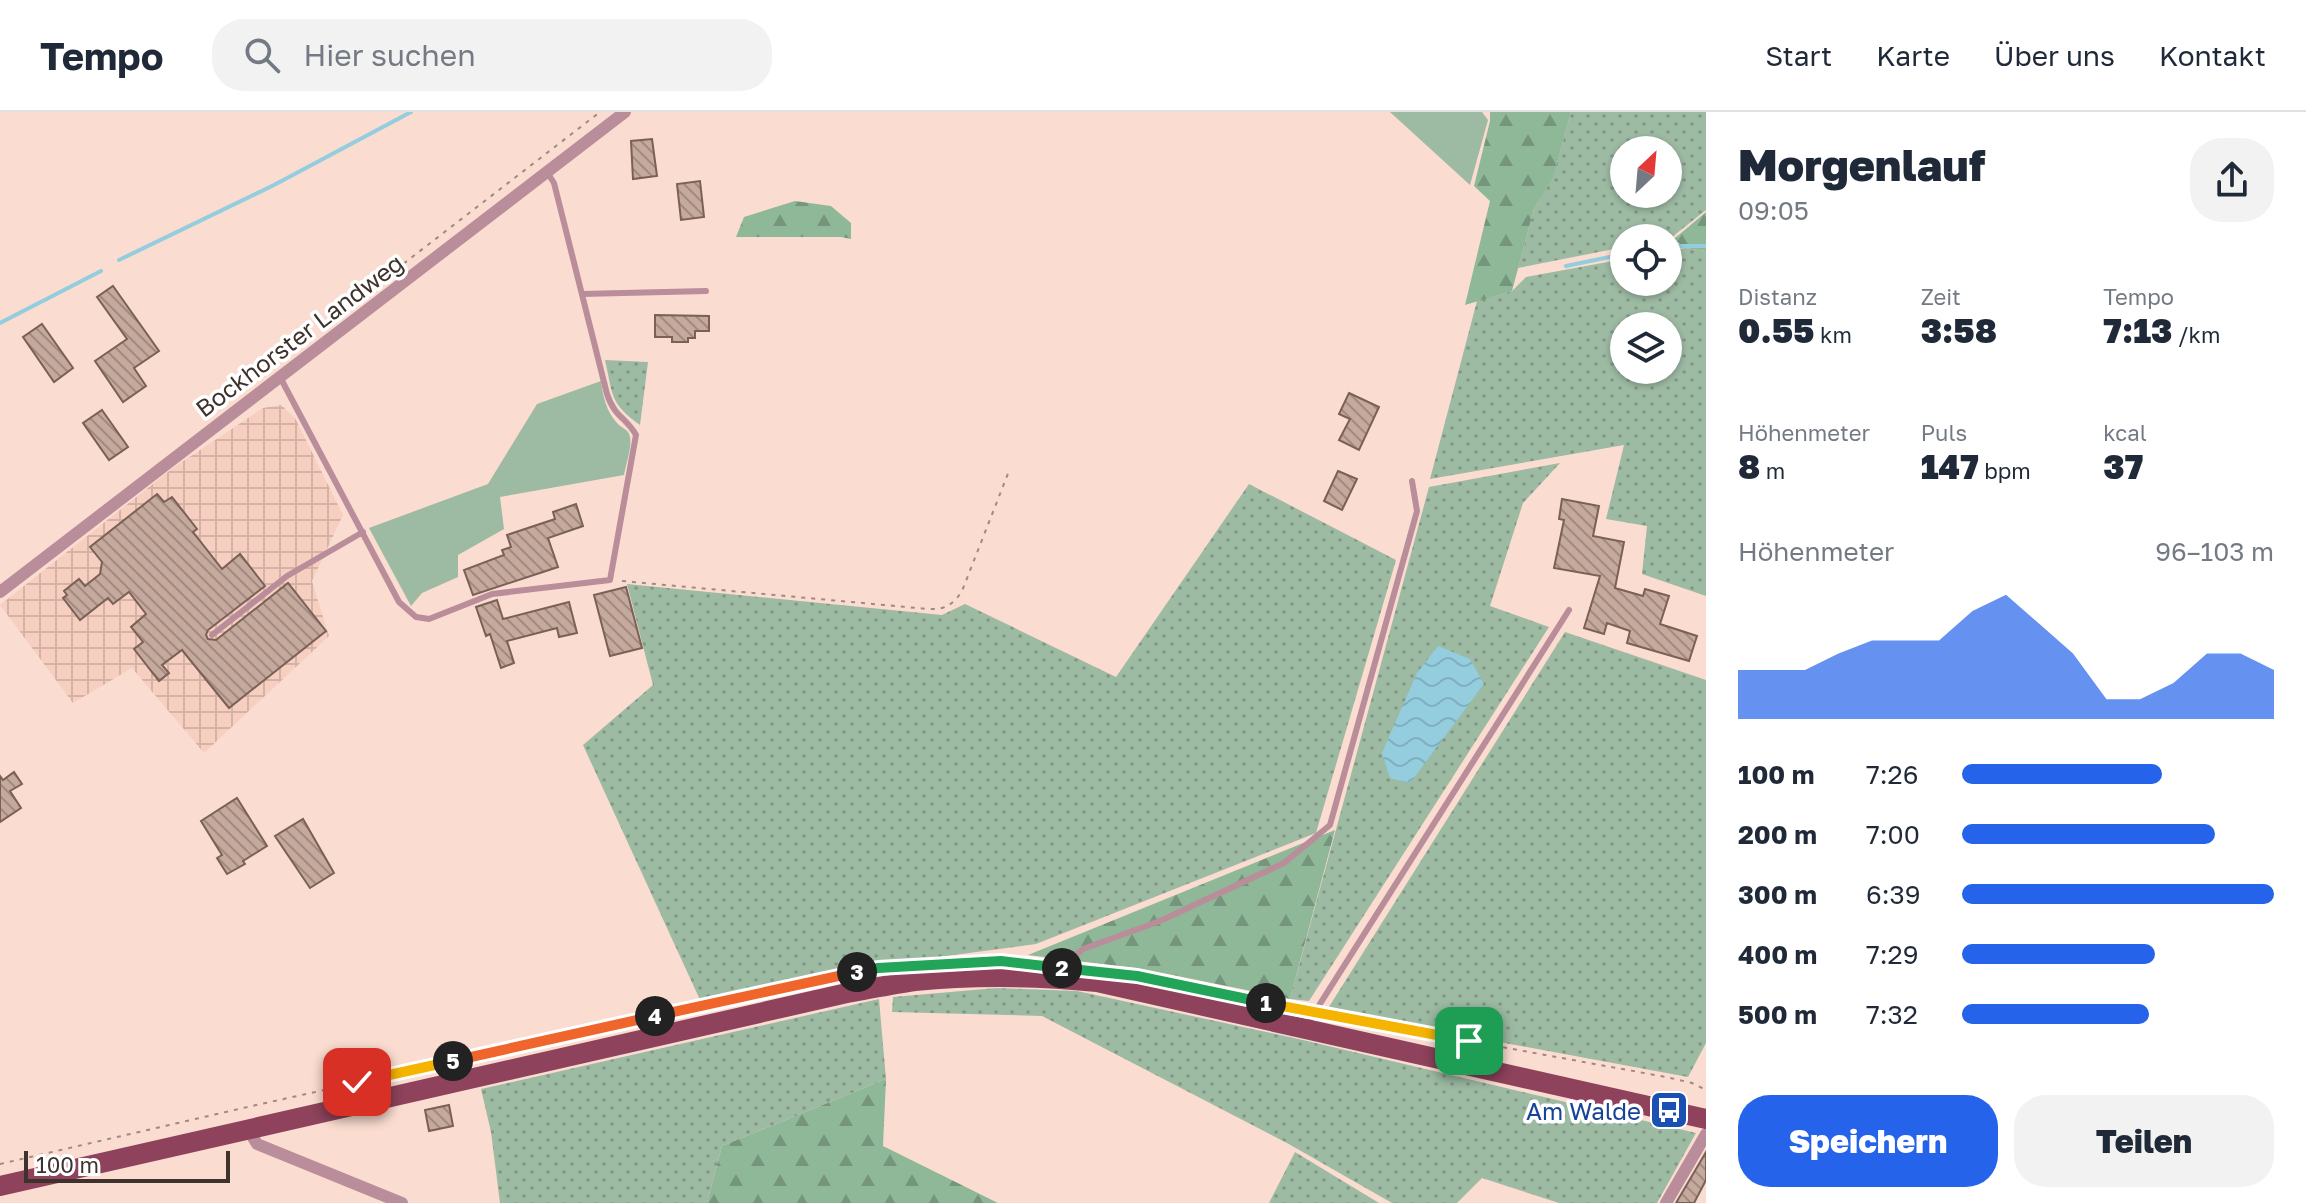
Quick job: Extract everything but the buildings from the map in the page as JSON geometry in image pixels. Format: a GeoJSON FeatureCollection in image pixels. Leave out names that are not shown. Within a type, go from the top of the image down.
{"type":"FeatureCollection","features":[{"type":"Feature","properties":{"kind":"main road"},"geometry":{"type":"LineString","coordinates":[[0,1186],[847,993],[927,980],[983,976],[1050,977],[1097,982],[1310,1021],[1706,1119]]}},
{"type":"Feature","properties":{"kind":"street","name":"Bockhorster Landweg"},"geometry":{"type":"LineString","coordinates":[[0,592],[625,112]]}},
{"type":"Feature","properties":{"kind":"street"},"geometry":{"type":"LineString","coordinates":[[248,1129],[257,1144],[402,1203]]}},
{"type":"Feature","properties":{"kind":"street"},"geometry":{"type":"LineString","coordinates":[[1666,1203],[1706,1134]]}},
{"type":"Feature","properties":{"kind":"lane"},"geometry":{"type":"LineString","coordinates":[[280,377],[399,602],[416,617],[429,619],[492,594],[610,580],[636,435],[612,408],[554,183],[547,172]]}},
{"type":"Feature","properties":{"kind":"lane"},"geometry":{"type":"LineString","coordinates":[[582,294],[706,291]]}},
{"type":"Feature","properties":{"kind":"lane"},"geometry":{"type":"LineString","coordinates":[[1050,977],[1083,949],[1160,921],[1284,863],[1330,825],[1417,511],[1412,481]]}},
{"type":"Feature","properties":{"kind":"lane"},"geometry":{"type":"LineString","coordinates":[[212,635],[287,576],[363,532]]}},
{"type":"Feature","properties":{"kind":"lane"},"geometry":{"type":"LineString","coordinates":[[1310,1021],[1569,610]]}},
{"type":"Feature","properties":{"kind":"path"},"geometry":{"type":"LineString","coordinates":[[610,580],[928,609],[947,608],[962,591],[1009,471]]}},
{"type":"Feature","properties":{"kind":"path"},"geometry":{"type":"LineString","coordinates":[[848,974],[891,967]]}},
{"type":"Feature","properties":{"kind":"path"},"geometry":{"type":"LineString","coordinates":[[0,1164],[833,977]]}},
{"type":"Feature","properties":{"kind":"path"},"geometry":{"type":"LineString","coordinates":[[1310,1021],[1666,1077],[1706,1090]]}},
{"type":"Feature","properties":{"kind":"shaded area"},"geometry":{"type":"Polygon","coordinates":[[[281,405],[295,418],[343,515],[312,581],[329,636],[204,753],[132,668],[73,703],[0,605],[173,468],[263,408],[281,405]]]}},
{"type":"Feature","properties":{"kind":"green space"},"geometry":{"type":"Polygon","coordinates":[[[1390,112],[1482,112],[1488,120],[1470,185],[1390,112]]]}},
{"type":"Feature","properties":{"kind":"green space"},"geometry":{"type":"Polygon","coordinates":[[[1490,112],[1571,112],[1553,178],[1534,209],[1512,291],[1465,305],[1490,201],[1474,186],[1490,112]]]}},
{"type":"Feature","properties":{"kind":"green space"},"geometry":{"type":"Polygon","coordinates":[[[1571,112],[1706,112],[1706,210],[1682,229],[1682,224],[1610,224],[1610,250],[1518,268],[1534,209],[1553,177],[1571,112]]]}},
{"type":"Feature","properties":{"kind":"green space"},"geometry":{"type":"Polygon","coordinates":[[[795,201],[831,206],[851,223],[851,239],[736,237],[744,217],[795,201]]]}},
{"type":"Feature","properties":{"kind":"green space"},"geometry":{"type":"Polygon","coordinates":[[[1706,212],[1706,251],[1685,248],[1682,246],[1682,232],[1706,212]]]}},
{"type":"Feature","properties":{"kind":"green space"},"geometry":{"type":"Polygon","coordinates":[[[1682,249],[1706,251],[1706,596],[1642,574],[1647,526],[1606,519],[1624,445],[1430,479],[1477,301],[1512,291],[1526,277],[1610,262],[1610,296],[1682,296],[1682,249]]]}},
{"type":"Feature","properties":{"kind":"green space"},"geometry":{"type":"Polygon","coordinates":[[[605,360],[648,362],[640,425],[617,404],[605,360]]]}},
{"type":"Feature","properties":{"kind":"green space"},"geometry":{"type":"Polygon","coordinates":[[[601,381],[610,413],[630,437],[624,475],[500,497],[504,529],[458,555],[458,577],[422,593],[411,606],[369,528],[488,484],[537,404],[601,381]]]}},
{"type":"Feature","properties":{"kind":"green space"},"geometry":{"type":"Polygon","coordinates":[[[1560,463],[1523,503],[1490,606],[1549,627],[1309,1001],[1290,999],[1429,487],[1560,463]]]}},
{"type":"Feature","properties":{"kind":"green space"},"geometry":{"type":"Polygon","coordinates":[[[1249,484],[1396,560],[1316,833],[1036,944],[863,967],[701,1002],[583,745],[653,685],[627,584],[942,615],[965,604],[1116,677],[1249,484]]]}},
{"type":"Feature","properties":{"kind":"green space"},"geometry":{"type":"Polygon","coordinates":[[[1565,632],[1706,680],[1706,1043],[1688,1077],[1327,1010],[1565,632]]]}},
{"type":"Feature","properties":{"kind":"green space"},"geometry":{"type":"Polygon","coordinates":[[[1335,830],[1290,999],[1143,969],[1028,955],[1335,830]]]}},
{"type":"Feature","properties":{"kind":"green space"},"geometry":{"type":"Polygon","coordinates":[[[996,988],[1077,991],[1303,1040],[1696,1133],[1657,1203],[1559,1203],[1482,1178],[1457,1203],[1392,1203],[1287,1143],[1042,1016],[892,1012],[893,997],[996,988]]]}},
{"type":"Feature","properties":{"kind":"green space"},"geometry":{"type":"Polygon","coordinates":[[[879,999],[886,1079],[722,1146],[707,1203],[500,1203],[491,1132],[481,1089],[879,999]]]}},
{"type":"Feature","properties":{"kind":"green space"},"geometry":{"type":"Polygon","coordinates":[[[886,1079],[883,1146],[998,1203],[707,1203],[722,1146],[886,1079]]]}},
{"type":"Feature","properties":{"kind":"green space"},"geometry":{"type":"Polygon","coordinates":[[[1295,1152],[1379,1203],[1269,1203],[1295,1152]]]}},
{"type":"Feature","properties":{"kind":"water"},"geometry":{"type":"Polygon","coordinates":[[[1438,646],[1470,659],[1484,684],[1410,783],[1390,778],[1382,753],[1417,673],[1438,646]]]}},
{"type":"Feature","properties":{"kind":"waterway"},"geometry":{"type":"LineString","coordinates":[[119,260],[274,185],[411,112]]}},
{"type":"Feature","properties":{"kind":"waterway"},"geometry":{"type":"LineString","coordinates":[[1682,246],[1706,246]]}},
{"type":"Feature","properties":{"kind":"waterway"},"geometry":{"type":"LineString","coordinates":[[1566,266],[1610,257]]}},
{"type":"Feature","properties":{"kind":"waterway"},"geometry":{"type":"LineString","coordinates":[[0,323],[101,271]]}},
{"type":"Feature","properties":{"kind":"place","name":"Am Walde"},"geometry":{"type":"Point","coordinates":[1669,1110]}},
{"type":"Feature","properties":{"kind":"route"},"geometry":{"type":"LineString","coordinates":[[357,1082],[878,968],[943,963],[1001,961],[1137,976],[1469,1041]]}}]}
